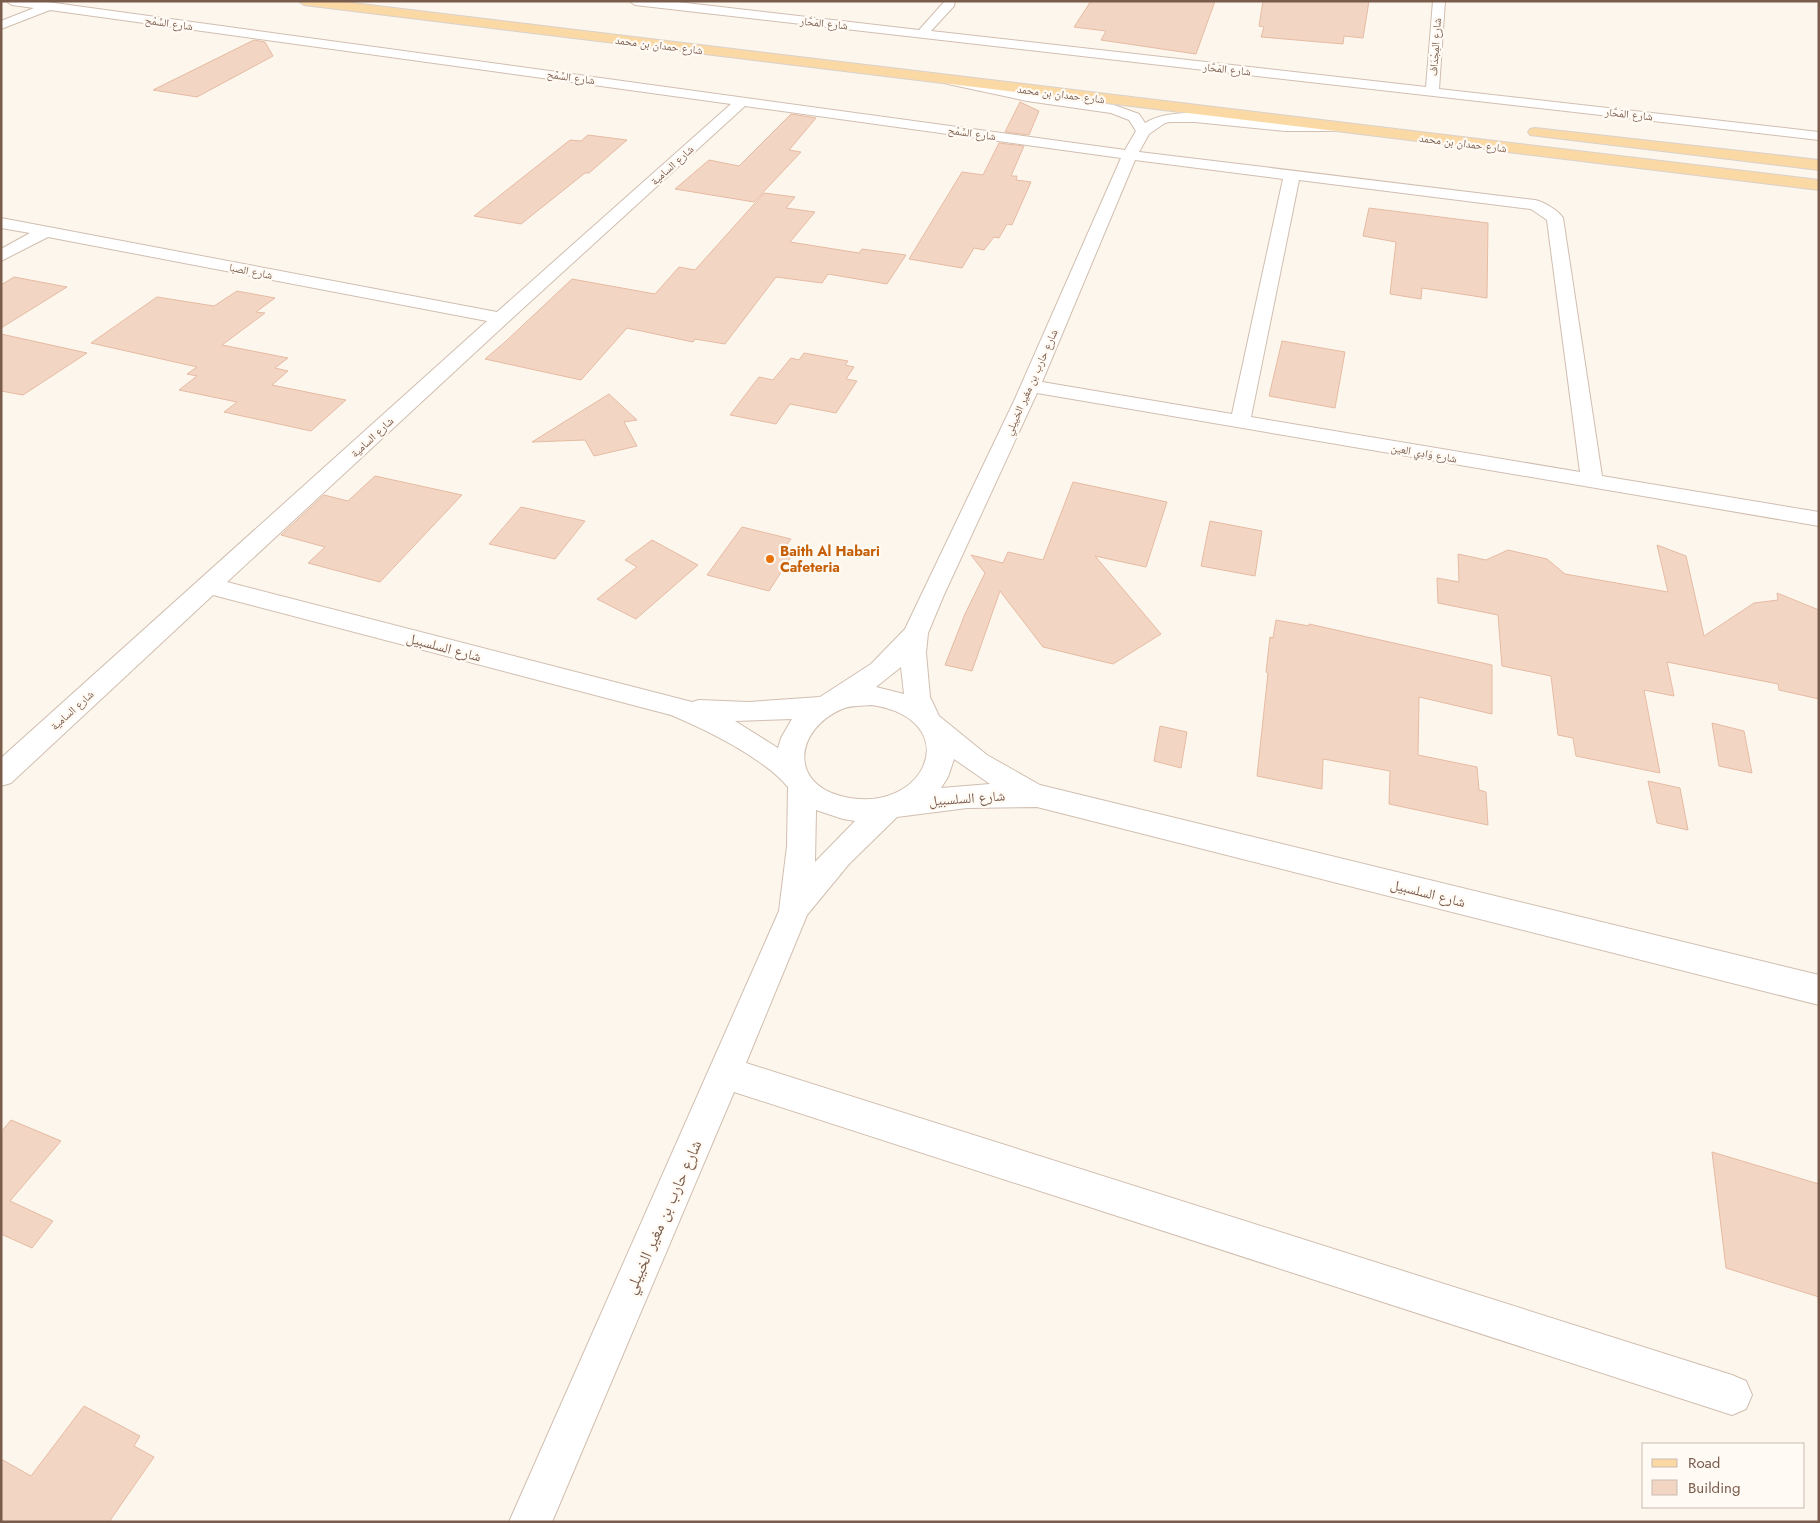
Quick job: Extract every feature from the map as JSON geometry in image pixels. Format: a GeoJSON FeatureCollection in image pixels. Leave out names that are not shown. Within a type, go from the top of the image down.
{"type":"FeatureCollection","features":[{"type":"Feature","properties":{"kind":"main road","name":"شارع حمدان بن محمد"},"geometry":{"type":"LineString","coordinates":[[304,1],[1819,185]]}},
{"type":"Feature","properties":{"kind":"main road","name":"شارع حمدان بن محمد"},"geometry":{"type":"LineString","coordinates":[[1523,130],[1819,165]]}},
{"type":"Feature","properties":{"kind":"street","name":"شارع السَّمْح"},"geometry":{"type":"LineString","coordinates":[[12,1],[1130,155],[1535,205],[1555,218],[1592,481]]}},
{"type":"Feature","properties":{"kind":"street","name":"شارع المَحَّار"},"geometry":{"type":"LineString","coordinates":[[635,1],[1819,136]]}},
{"type":"Feature","properties":{"kind":"street","name":"شارع المِجْدَاف"},"geometry":{"type":"LineString","coordinates":[[1432,92],[1439,1]]}},
{"type":"Feature","properties":{"kind":"street"},"geometry":{"type":"LineString","coordinates":[[922,34],[950,3]]}},
{"type":"Feature","properties":{"kind":"street"},"geometry":{"type":"LineString","coordinates":[[1,25],[48,6]]}},
{"type":"Feature","properties":{"kind":"street"},"geometry":{"type":"LineString","coordinates":[[953,81],[1021,96],[1114,109],[1134,117],[1143,131],[1160,120],[1182,117],[1265,126],[1343,128]]}},
{"type":"Feature","properties":{"kind":"street","name":"شارع السامية"},"geometry":{"type":"LineString","coordinates":[[1,775],[501,318],[743,101]]}},
{"type":"Feature","properties":{"kind":"street","name":"شارع حارب بن مغير الخييلي"},"geometry":{"type":"LineString","coordinates":[[826,705],[881,670],[901,652],[916,632],[1029,386],[1130,155],[1143,131]]}},
{"type":"Feature","properties":{"kind":"street"},"geometry":{"type":"LineString","coordinates":[[1240,422],[1292,175]]}},
{"type":"Feature","properties":{"kind":"street","name":"شارع الصبا"},"geometry":{"type":"LineString","coordinates":[[1,223],[501,318]]}},
{"type":"Feature","properties":{"kind":"street"},"geometry":{"type":"LineString","coordinates":[[1,256],[45,232]]}},
{"type":"Feature","properties":{"kind":"street","name":"شارع وَادِي العين"},"geometry":{"type":"LineString","coordinates":[[1029,386],[1819,519]]}},
{"type":"Feature","properties":{"kind":"street","name":"شارع السلسبيل"},"geometry":{"type":"LineString","coordinates":[[210,586],[678,707],[711,720],[741,736],[799,781]]}},
{"type":"Feature","properties":{"kind":"street","name":"شارع حارب بن مغير الخييلي"},"geometry":{"type":"LineString","coordinates":[[916,632],[913,653],[917,696],[929,721]]}},
{"type":"Feature","properties":{"kind":"street"},"geometry":{"type":"LineString","coordinates":[[857,696],[883,697],[907,704],[929,721],[940,742],[940,760],[933,778],[918,794],[892,807],[863,811],[839,808],[818,799],[799,781],[791,762],[791,746],[802,725],[826,705],[857,696]]}},
{"type":"Feature","properties":{"kind":"street","name":"شارع السلسبيل"},"geometry":{"type":"LineString","coordinates":[[678,707],[748,712],[826,705]]}},
{"type":"Feature","properties":{"kind":"street","name":"شارع السلسبيل"},"geometry":{"type":"LineString","coordinates":[[929,721],[953,745],[977,764],[1005,781],[1037,796],[1819,990]]}},
{"type":"Feature","properties":{"kind":"street","name":"شارع حارب بن مغير الخييلي"},"geometry":{"type":"LineString","coordinates":[[794,911],[802,846],[799,781]]}},
{"type":"Feature","properties":{"kind":"street","name":"شارع السلسبيل"},"geometry":{"type":"LineString","coordinates":[[892,807],[932,799],[966,796],[1037,796]]}},
{"type":"Feature","properties":{"kind":"street","name":"شارع حارب بن مغير الخييلي"},"geometry":{"type":"LineString","coordinates":[[530,1522],[794,911],[838,855],[863,830],[892,807]]}},
{"type":"Feature","properties":{"kind":"street"},"geometry":{"type":"LineString","coordinates":[[725,1073],[1732,1396]]}},
{"type":"Feature","properties":{"kind":"building"},"geometry":{"type":"Polygon","coordinates":[[[1091,1],[1215,1],[1196,54],[1101,40],[1106,31],[1074,27],[1091,1]]]}},
{"type":"Feature","properties":{"kind":"building"},"geometry":{"type":"Polygon","coordinates":[[[1263,1],[1369,1],[1363,38],[1344,36],[1343,44],[1261,37],[1264,27],[1259,26],[1263,1]]]}},
{"type":"Feature","properties":{"kind":"building"},"geometry":{"type":"Polygon","coordinates":[[[254,40],[265,42],[273,56],[197,97],[153,90],[254,40]]]}},
{"type":"Feature","properties":{"kind":"building"},"geometry":{"type":"Polygon","coordinates":[[[1020,102],[1039,111],[1029,135],[1005,132],[1020,102]]]}},
{"type":"Feature","properties":{"kind":"building"},"geometry":{"type":"Polygon","coordinates":[[[791,114],[816,118],[789,150],[801,152],[754,202],[675,189],[709,160],[739,166],[791,114]]]}},
{"type":"Feature","properties":{"kind":"building"},"geometry":{"type":"Polygon","coordinates":[[[588,135],[627,140],[589,173],[585,173],[521,224],[474,216],[570,140],[581,141],[588,135]]]}},
{"type":"Feature","properties":{"kind":"building"},"geometry":{"type":"Polygon","coordinates":[[[999,143],[1024,146],[1011,176],[1017,176],[1016,180],[1031,182],[1012,225],[1007,224],[999,238],[994,237],[984,250],[974,248],[962,268],[909,259],[962,172],[983,175],[999,143]]]}},
{"type":"Feature","properties":{"kind":"building"},"geometry":{"type":"Polygon","coordinates":[[[764,193],[795,197],[786,208],[815,212],[790,242],[859,253],[862,249],[906,255],[887,284],[828,274],[822,283],[776,277],[725,344],[695,339],[693,342],[627,328],[581,380],[485,359],[572,279],[655,294],[679,267],[695,270],[764,193]]]}},
{"type":"Feature","properties":{"kind":"building"},"geometry":{"type":"Polygon","coordinates":[[[1369,208],[1488,223],[1487,298],[1422,288],[1421,299],[1390,294],[1396,242],[1363,236],[1369,208]]]}},
{"type":"Feature","properties":{"kind":"building"},"geometry":{"type":"Polygon","coordinates":[[[14,277],[67,287],[1,328],[1,285],[14,277]]]}},
{"type":"Feature","properties":{"kind":"building"},"geometry":{"type":"Polygon","coordinates":[[[237,291],[275,298],[256,312],[265,313],[222,345],[288,358],[275,368],[288,371],[272,385],[346,400],[311,431],[224,412],[237,402],[179,390],[197,376],[187,374],[197,367],[91,343],[157,297],[214,306],[237,291]]]}},
{"type":"Feature","properties":{"kind":"building"},"geometry":{"type":"Polygon","coordinates":[[[1,334],[87,353],[23,395],[1,391],[1,334]]]}},
{"type":"Feature","properties":{"kind":"building"},"geometry":{"type":"Polygon","coordinates":[[[1282,341],[1345,352],[1335,408],[1269,396],[1282,341]]]}},
{"type":"Feature","properties":{"kind":"building"},"geometry":{"type":"Polygon","coordinates":[[[804,353],[848,361],[845,365],[854,367],[846,379],[857,381],[836,413],[790,404],[776,424],[730,415],[759,377],[773,380],[791,358],[799,360],[804,353]]]}},
{"type":"Feature","properties":{"kind":"building"},"geometry":{"type":"Polygon","coordinates":[[[609,394],[637,420],[624,422],[637,446],[594,456],[585,440],[532,442],[609,394]]]}},
{"type":"Feature","properties":{"kind":"building"},"geometry":{"type":"Polygon","coordinates":[[[375,476],[462,495],[380,582],[308,563],[325,547],[281,535],[324,495],[348,501],[375,476]]]}},
{"type":"Feature","properties":{"kind":"building"},"geometry":{"type":"Polygon","coordinates":[[[1073,482],[1167,502],[1146,567],[1095,556],[1161,634],[1113,664],[1043,647],[1000,591],[972,671],[945,665],[965,614],[985,573],[971,555],[1003,563],[1008,552],[1043,560],[1073,482]]]}},
{"type":"Feature","properties":{"kind":"building"},"geometry":{"type":"Polygon","coordinates":[[[521,507],[585,521],[555,559],[489,544],[521,507]]]}},
{"type":"Feature","properties":{"kind":"building"},"geometry":{"type":"Polygon","coordinates":[[[1210,521],[1262,531],[1255,576],[1201,566],[1210,521]]]}},
{"type":"Feature","properties":{"kind":"building"},"geometry":{"type":"Polygon","coordinates":[[[742,527],[791,539],[783,550],[794,552],[769,591],[707,575],[742,527]]]}},
{"type":"Feature","properties":{"kind":"building"},"geometry":{"type":"Polygon","coordinates":[[[652,540],[698,565],[636,619],[597,599],[637,567],[625,560],[652,540]]]}},
{"type":"Feature","properties":{"kind":"building"},"geometry":{"type":"Polygon","coordinates":[[[1657,545],[1686,556],[1704,636],[1754,603],[1778,600],[1777,593],[1819,610],[1819,699],[1779,690],[1778,684],[1667,662],[1674,696],[1644,690],[1660,773],[1576,756],[1573,738],[1558,735],[1551,676],[1502,666],[1498,615],[1438,603],[1437,578],[1459,582],[1458,554],[1486,560],[1508,550],[1547,559],[1565,574],[1668,592],[1657,545]]]}},
{"type":"Feature","properties":{"kind":"building"},"geometry":{"type":"Polygon","coordinates":[[[1276,620],[1309,626],[1309,624],[1492,665],[1492,714],[1419,697],[1418,755],[1477,767],[1479,790],[1486,792],[1488,825],[1389,804],[1390,771],[1323,759],[1322,789],[1257,776],[1270,637],[1273,638],[1276,620]]]}},
{"type":"Feature","properties":{"kind":"building"},"geometry":{"type":"Polygon","coordinates":[[[1712,723],[1744,731],[1752,773],[1719,766],[1712,723]]]}},
{"type":"Feature","properties":{"kind":"building"},"geometry":{"type":"Polygon","coordinates":[[[1160,726],[1187,732],[1181,768],[1154,761],[1160,726]]]}},
{"type":"Feature","properties":{"kind":"building"},"geometry":{"type":"Polygon","coordinates":[[[1648,781],[1680,788],[1688,830],[1657,823],[1648,781]]]}},
{"type":"Feature","properties":{"kind":"building"},"geometry":{"type":"Polygon","coordinates":[[[11,1120],[61,1141],[10,1201],[53,1221],[32,1248],[1,1234],[1,1132],[11,1120]]]}},
{"type":"Feature","properties":{"kind":"building"},"geometry":{"type":"Polygon","coordinates":[[[1712,1152],[1819,1184],[1819,1297],[1726,1268],[1712,1152]]]}},
{"type":"Feature","properties":{"kind":"building"},"geometry":{"type":"Polygon","coordinates":[[[84,1406],[140,1436],[134,1446],[154,1457],[109,1522],[1,1522],[1,1459],[31,1476],[84,1406]]]}},
{"type":"Feature","properties":{"kind":"place","name":"Baith Al Habari Cafeteria"},"geometry":{"type":"Point","coordinates":[770,559]}}]}
